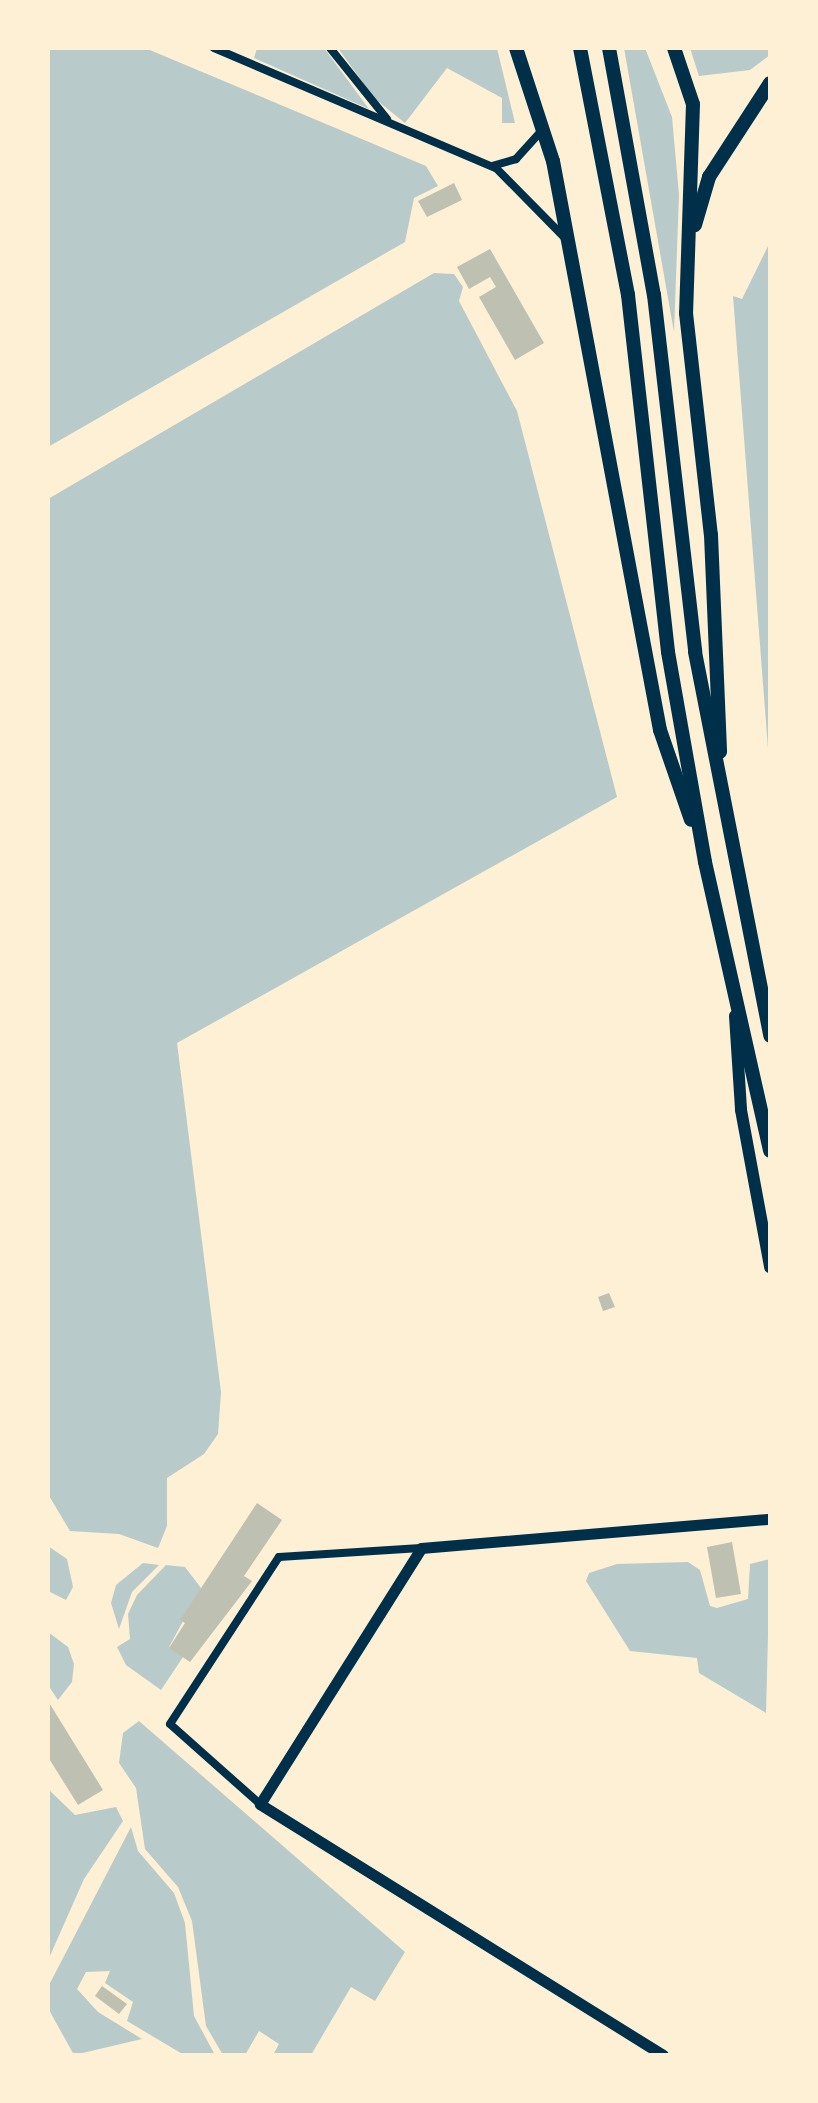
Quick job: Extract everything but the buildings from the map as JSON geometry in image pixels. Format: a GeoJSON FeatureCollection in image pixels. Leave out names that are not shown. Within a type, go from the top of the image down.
{"type":"FeatureCollection","features":[{"type":"Feature","properties":{"kind":"main road"},"geometry":{"type":"LineString","coordinates":[[516,48],[544,128],[572,247],[660,730],[705,862]]}},
{"type":"Feature","properties":{"kind":"main road"},"geometry":{"type":"LineString","coordinates":[[580,48],[618,225],[668,652],[705,862],[770,1151]]}},
{"type":"Feature","properties":{"kind":"main road"},"geometry":{"type":"LineString","coordinates":[[609,48],[643,222],[695,652],[722,808],[770,1036]]}},
{"type":"Feature","properties":{"kind":"main road"},"geometry":{"type":"LineString","coordinates":[[674,48],[693,104],[687,264],[711,535],[722,808]]}},
{"type":"Feature","properties":{"kind":"main road"},"geometry":{"type":"LineString","coordinates":[[687,264],[709,177],[770,83]]}},
{"type":"Feature","properties":{"kind":"main road"},"geometry":{"type":"LineString","coordinates":[[754,966],[770,1012]]}},
{"type":"Feature","properties":{"kind":"main road"},"geometry":{"type":"LineString","coordinates":[[732,973],[741,1110],[770,1267]]}},
{"type":"Feature","properties":{"kind":"street"},"geometry":{"type":"LineString","coordinates":[[214,48],[492,166],[537,207],[572,247]]}},
{"type":"Feature","properties":{"kind":"street"},"geometry":{"type":"LineString","coordinates":[[330,48],[361,95],[397,127]]}},
{"type":"Feature","properties":{"kind":"street"},"geometry":{"type":"LineString","coordinates":[[492,166],[516,159],[544,128]]}},
{"type":"Feature","properties":{"kind":"street"},"geometry":{"type":"LineString","coordinates":[[663,2055],[260,1804],[170,1724],[279,1557],[770,1519]]}},
{"type":"Feature","properties":{"kind":"street"},"geometry":{"type":"LineString","coordinates":[[260,1804],[421,1548]]}},
{"type":"Feature","properties":{"kind":"shaded area"},"geometry":{"type":"Polygon","coordinates":[[[48,48],[145,48],[426,166],[438,186],[414,198],[405,242],[48,447],[48,48]]]}},
{"type":"Feature","properties":{"kind":"shaded area"},"geometry":{"type":"Polygon","coordinates":[[[257,48],[324,48],[369,109],[254,58],[257,48]]]}},
{"type":"Feature","properties":{"kind":"shaded area"},"geometry":{"type":"Polygon","coordinates":[[[338,48],[497,48],[515,123],[502,123],[502,98],[447,68],[405,123],[374,98],[338,48]]]}},
{"type":"Feature","properties":{"kind":"shaded area"},"geometry":{"type":"Polygon","coordinates":[[[624,48],[645,48],[672,117],[679,195],[674,332],[624,48]]]}},
{"type":"Feature","properties":{"kind":"shaded area"},"geometry":{"type":"Polygon","coordinates":[[[690,48],[770,48],[770,55],[750,70],[699,76],[690,48]]]}},
{"type":"Feature","properties":{"kind":"shaded area"},"geometry":{"type":"Polygon","coordinates":[[[770,242],[770,774],[733,296],[742,299],[770,242]]]}},
{"type":"Feature","properties":{"kind":"shaded area"},"geometry":{"type":"Polygon","coordinates":[[[434,273],[454,274],[463,287],[459,301],[517,411],[617,797],[177,1043],[221,1392],[218,1434],[204,1454],[167,1478],[167,1526],[158,1548],[119,1534],[70,1531],[48,1494],[48,499],[434,273]]]}},
{"type":"Feature","properties":{"kind":"shaded area"},"geometry":{"type":"Polygon","coordinates":[[[48,1546],[67,1559],[73,1587],[66,1600],[48,1591],[48,1546]]]}},
{"type":"Feature","properties":{"kind":"shaded area"},"geometry":{"type":"Polygon","coordinates":[[[770,1559],[766,1713],[699,1673],[697,1658],[630,1651],[586,1581],[589,1573],[617,1564],[688,1562],[700,1570],[710,1606],[717,1608],[748,1599],[750,1564],[770,1559]]]}},
{"type":"Feature","properties":{"kind":"shaded area"},"geometry":{"type":"Polygon","coordinates":[[[143,1563],[159,1565],[132,1592],[119,1629],[111,1603],[116,1585],[143,1563]]]}},
{"type":"Feature","properties":{"kind":"shaded area"},"geometry":{"type":"Polygon","coordinates":[[[166,1565],[185,1567],[201,1588],[169,1647],[183,1657],[161,1690],[126,1665],[117,1647],[130,1639],[128,1614],[137,1595],[166,1565]]]}},
{"type":"Feature","properties":{"kind":"shaded area"},"geometry":{"type":"Polygon","coordinates":[[[48,1632],[68,1647],[74,1664],[72,1682],[58,1700],[48,1685],[48,1632]]]}},
{"type":"Feature","properties":{"kind":"shaded area"},"geometry":{"type":"Polygon","coordinates":[[[139,1721],[405,1952],[375,2001],[351,1987],[311,2055],[273,2055],[279,2044],[259,2031],[245,2055],[223,2055],[206,2026],[192,1921],[178,1887],[145,1849],[136,1788],[119,1763],[123,1733],[139,1721]]]}},
{"type":"Feature","properties":{"kind":"shaded area"},"geometry":{"type":"Polygon","coordinates":[[[48,1789],[75,1815],[116,1807],[123,1821],[84,1879],[49,1958],[48,1789]]]}},
{"type":"Feature","properties":{"kind":"shaded area"},"geometry":{"type":"Polygon","coordinates":[[[131,1827],[138,1851],[174,1893],[185,1923],[194,2016],[215,2055],[184,2055],[127,2021],[133,2002],[105,1983],[110,1971],[86,1972],[77,1989],[98,2012],[142,2039],[74,2055],[48,2008],[48,1987],[131,1827]]]}}]}
